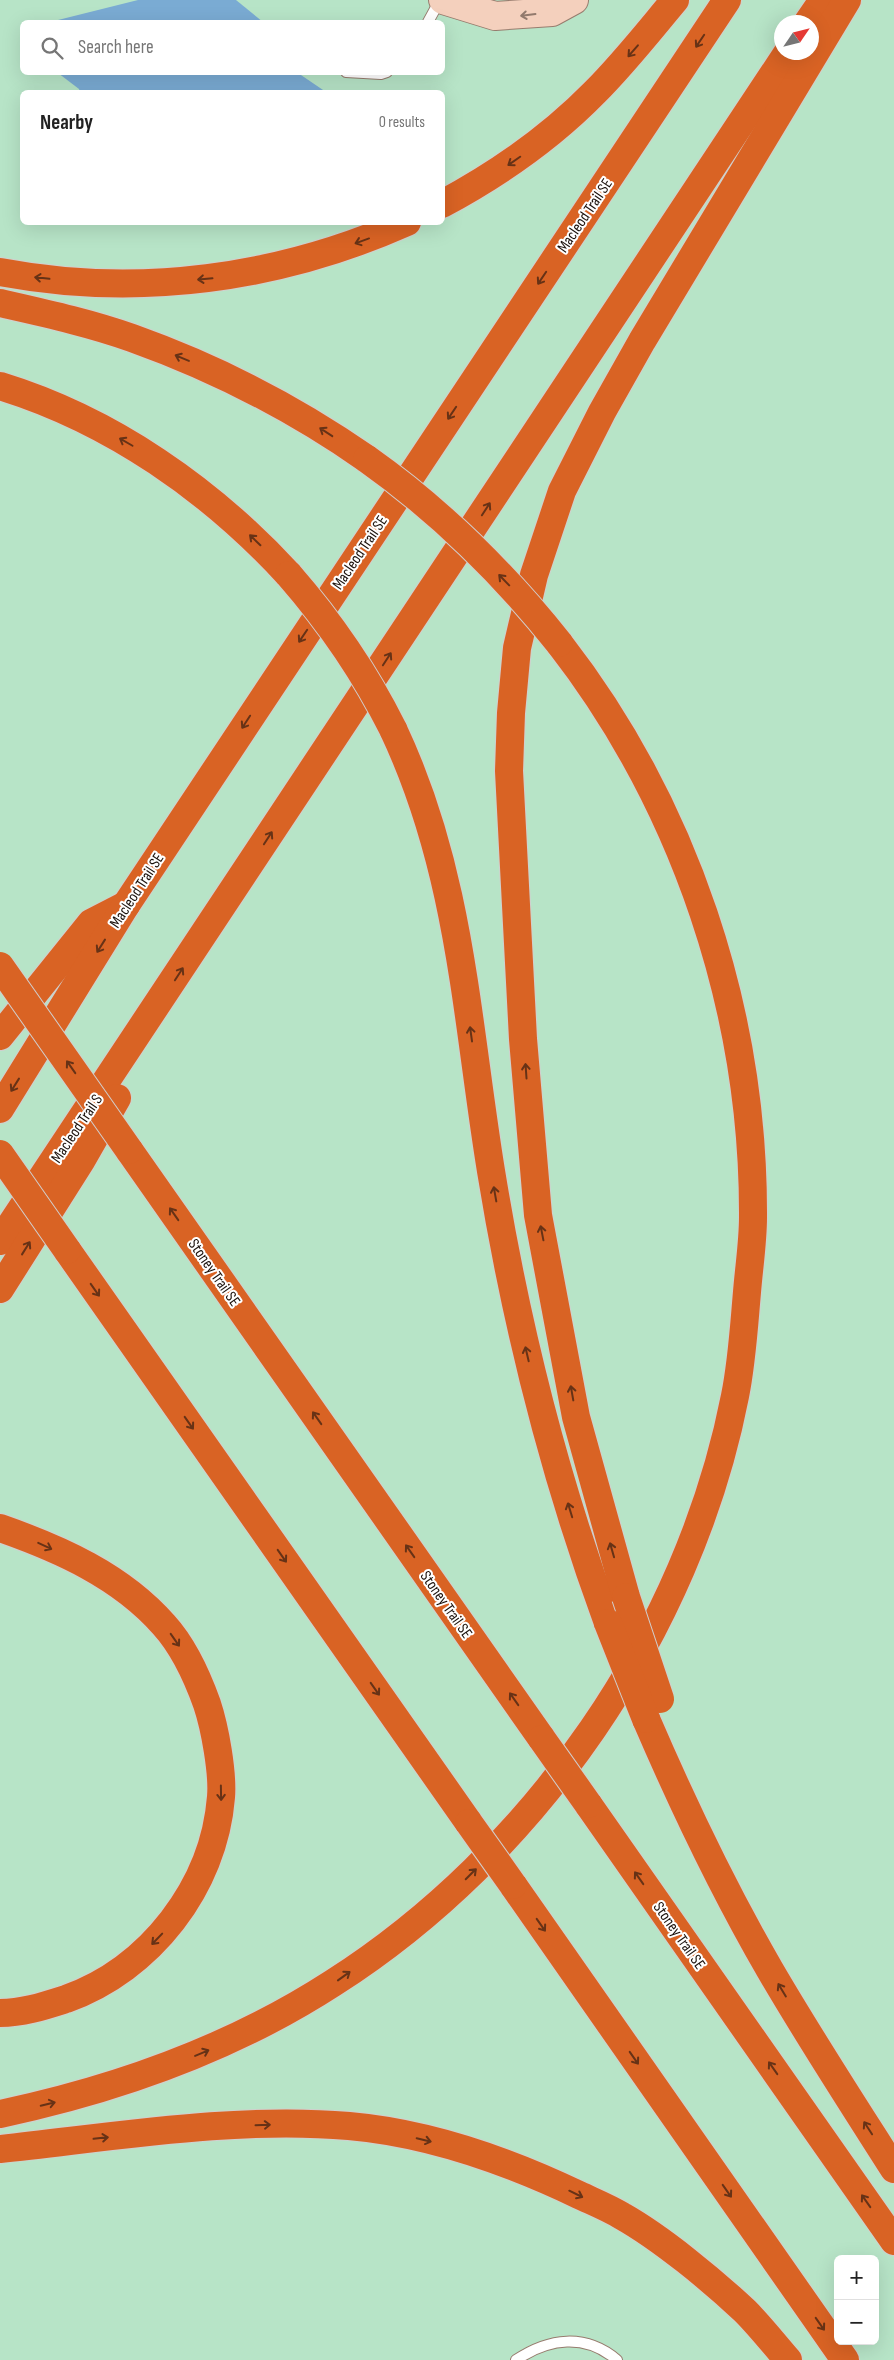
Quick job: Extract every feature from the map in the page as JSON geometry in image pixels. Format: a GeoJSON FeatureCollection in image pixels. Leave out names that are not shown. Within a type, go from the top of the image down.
{"type":"FeatureCollection","features":[{"type":"Feature","properties":{"kind":"highway"},"geometry":{"type":"LineString","coordinates":[[445,202],[514,161],[550,133],[595,93],[675,0]]}},
{"type":"Feature","properties":{"kind":"highway","name":"Macleod Trail SE"},"geometry":{"type":"LineString","coordinates":[[0,1109],[126,905],[726,0]]}},
{"type":"Feature","properties":{"kind":"highway"},"geometry":{"type":"LineString","coordinates":[[813,15],[823,0]]}},
{"type":"Feature","properties":{"kind":"highway"},"geometry":{"type":"LineString","coordinates":[[653,1709],[626,1596],[576,1417],[538,1215],[523,1030],[509,771],[511,713],[517,648],[534,575],[562,491],[602,412],[642,341],[847,0]]}},
{"type":"Feature","properties":{"kind":"highway"},"geometry":{"type":"LineString","coordinates":[[0,1289],[81,1162],[128,1078],[152,1014],[783,60]]}},
{"type":"Feature","properties":{"kind":"highway"},"geometry":{"type":"LineString","coordinates":[[0,272],[116,284],[228,276],[319,257],[399,225]]}},
{"type":"Feature","properties":{"kind":"highway"},"geometry":{"type":"LineString","coordinates":[[0,303],[130,337],[212,370],[294,411],[398,481],[456,531],[518,595],[559,643],[580,670],[624,736],[671,828],[707,925],[725,983],[741,1056],[752,1162],[753,1205],[745,1318],[736,1395],[712,1484],[685,1559],[655,1622],[608,1708],[580,1749],[517,1825],[469,1876],[385,1947],[336,1982],[278,2017],[167,2068],[111,2087],[0,2114]]}},
{"type":"Feature","properties":{"kind":"highway"},"geometry":{"type":"LineString","coordinates":[[0,386],[70,413],[146,454],[218,506],[248,532],[289,575],[341,641],[366,680],[393,730],[420,790],[442,864],[462,969],[496,1200],[519,1319],[562,1487],[608,1623],[653,1709],[753,1939],[821,2055],[894,2169]]}},
{"type":"Feature","properties":{"kind":"highway"},"geometry":{"type":"LineString","coordinates":[[0,1036],[91,923],[126,905]]}},
{"type":"Feature","properties":{"kind":"highway","name":"Stoney Trail SE"},"geometry":{"type":"LineString","coordinates":[[0,966],[894,2241]]}},
{"type":"Feature","properties":{"kind":"highway","name":"Macleod Trail S"},"geometry":{"type":"LineString","coordinates":[[0,1241],[152,1014]]}},
{"type":"Feature","properties":{"kind":"highway"},"geometry":{"type":"LineString","coordinates":[[0,1154],[846,2360]]}},
{"type":"Feature","properties":{"kind":"highway"},"geometry":{"type":"LineString","coordinates":[[0,1168],[40,1211]]}},
{"type":"Feature","properties":{"kind":"highway"},"geometry":{"type":"LineString","coordinates":[[0,1528],[26,1537],[86,1564],[107,1576],[141,1602],[165,1625],[187,1657],[209,1709],[214,1727],[222,1796],[216,1828],[208,1855],[178,1915],[156,1941],[108,1979],[80,1994],[18,2013],[0,2014]]}},
{"type":"Feature","properties":{"kind":"highway"},"geometry":{"type":"LineString","coordinates":[[0,2149],[204,2127],[276,2125],[349,2126],[423,2139],[495,2159],[555,2184],[622,2216],[677,2254],[745,2312],[788,2360]]}},
{"type":"Feature","properties":{"kind":"street"},"geometry":{"type":"LineString","coordinates":[[441,0],[495,16],[552,12],[574,0]]}},
{"type":"Feature","properties":{"kind":"lane"},"geometry":{"type":"LineString","coordinates":[[429,20],[441,0]]}},
{"type":"Feature","properties":{"kind":"lane"},"geometry":{"type":"LineString","coordinates":[[516,2360],[542,2346],[564,2341],[594,2346],[617,2360]]}},
{"type":"Feature","properties":{"kind":"green space"},"geometry":{"type":"Polygon","coordinates":[[[0,0],[894,0],[894,2360],[0,2360],[0,0]]]}},
{"type":"Feature","properties":{"kind":"water"},"geometry":{"type":"Polygon","coordinates":[[[138,0],[236,0],[261,20],[58,20],[138,0]]]}},
{"type":"Feature","properties":{"kind":"water"},"geometry":{"type":"Polygon","coordinates":[[[61,75],[301,75],[323,90],[79,90],[61,75]]]}}]}
